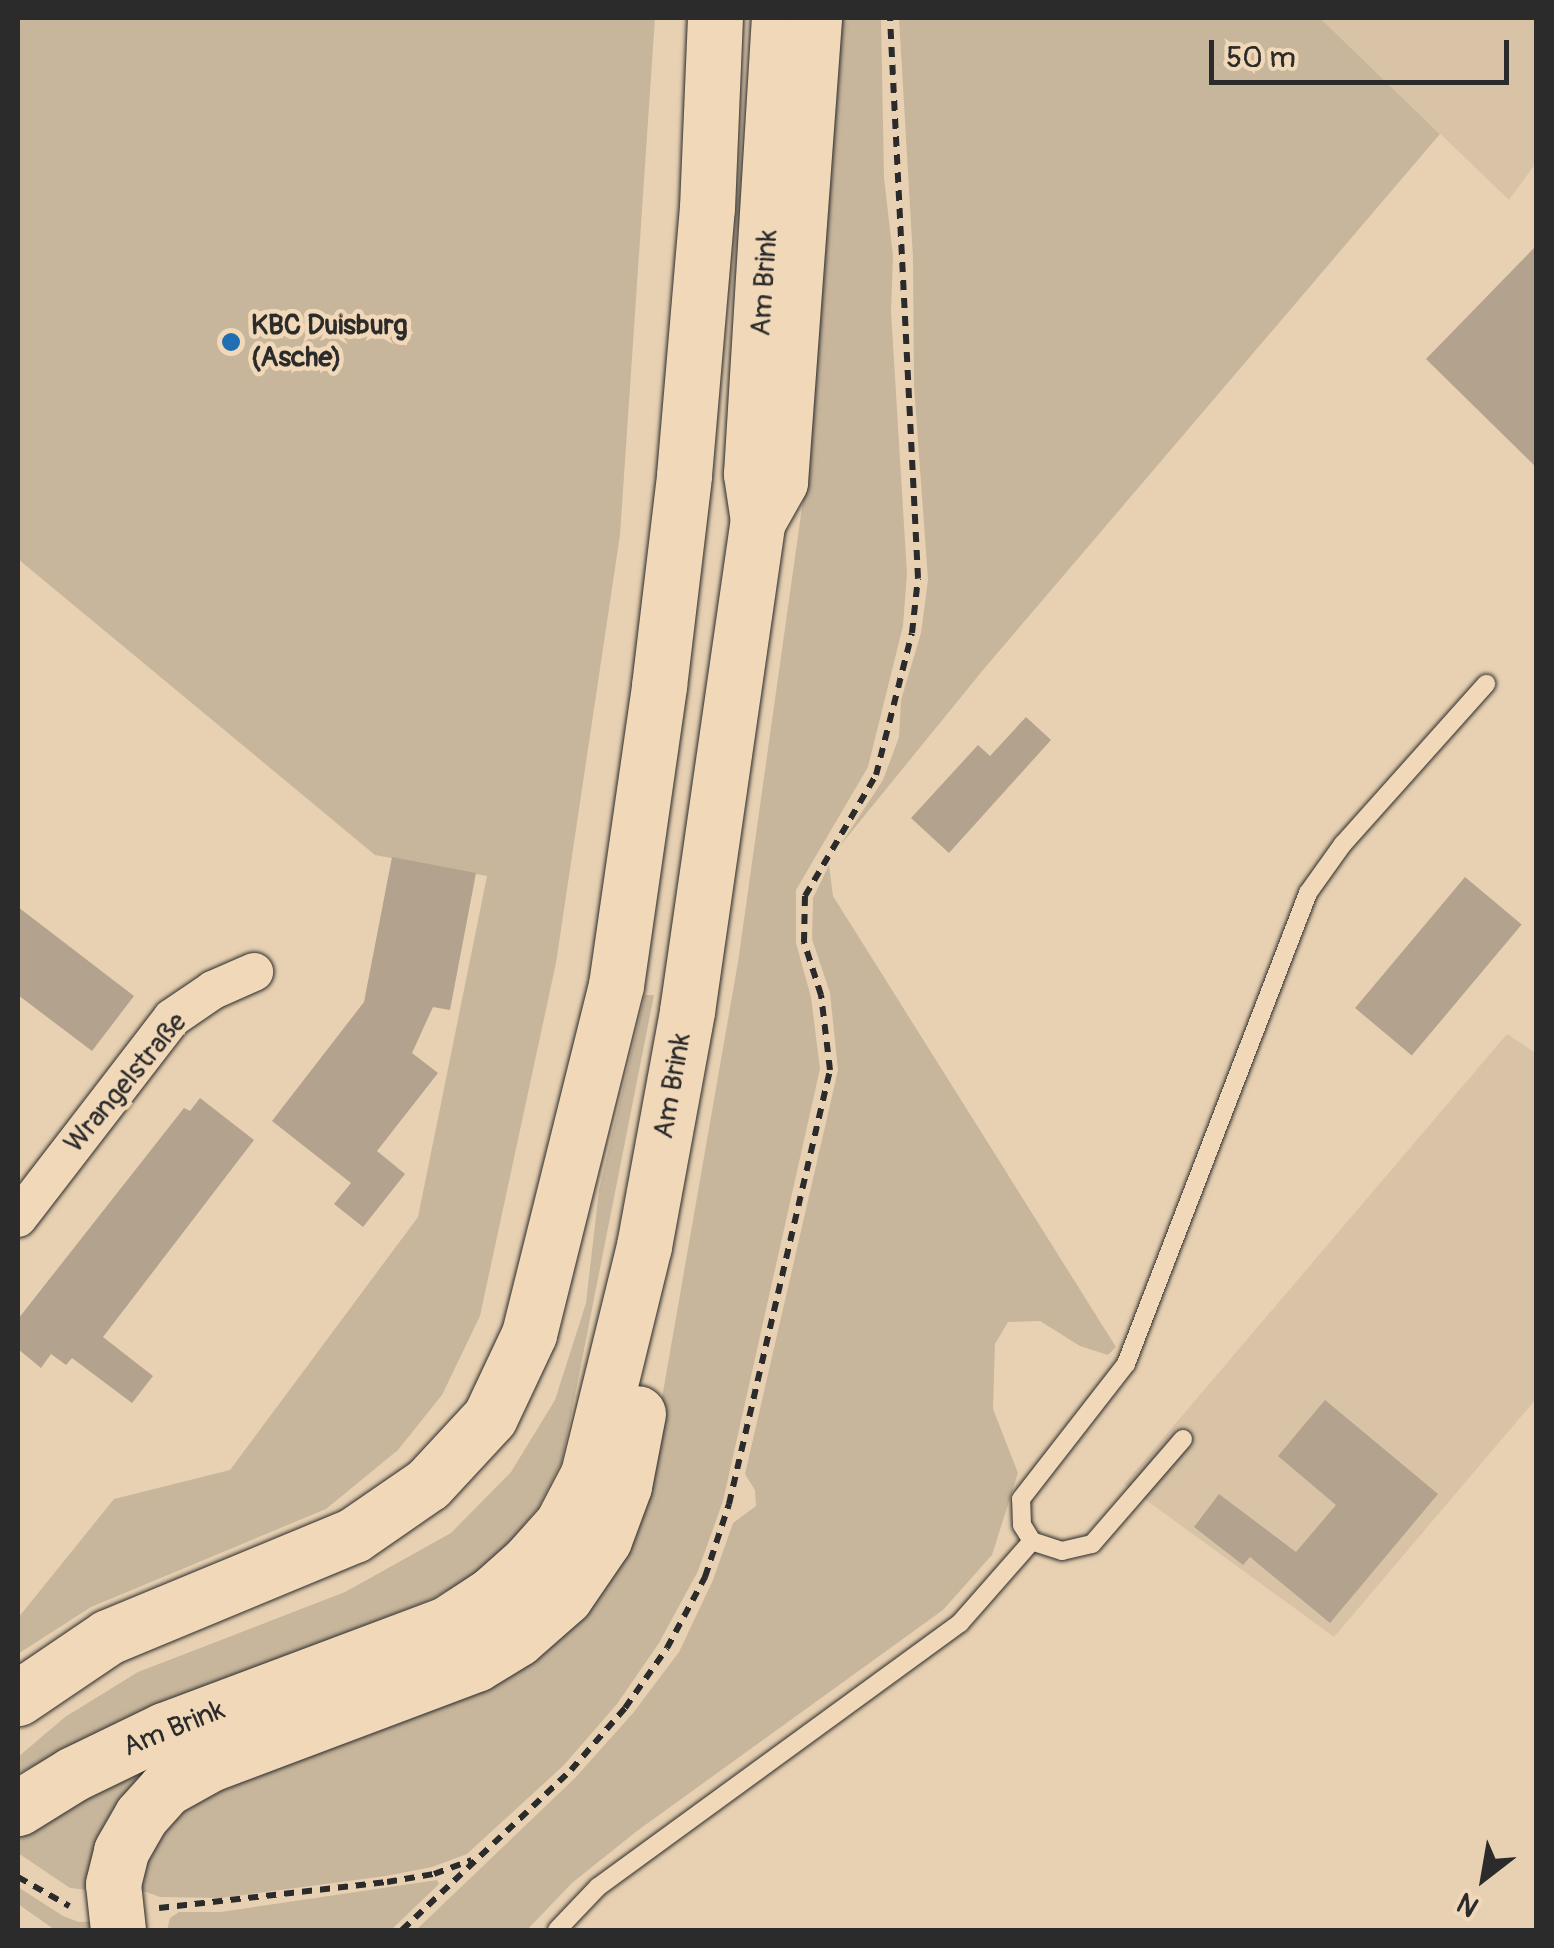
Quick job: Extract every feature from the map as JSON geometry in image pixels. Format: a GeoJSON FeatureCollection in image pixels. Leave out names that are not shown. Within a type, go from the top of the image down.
{"type":"FeatureCollection","features":[{"type":"Feature","properties":{"kind":"highway"},"geometry":{"type":"LineString","coordinates":[[18,1698],[108,1637],[354,1535],[428,1484],[490,1417],[530,1334],[616,985],[656,705],[684,474],[704,246],[715,18]]}},
{"type":"Feature","properties":{"kind":"highway","name":"Am Brink"},"geometry":{"type":"LineString","coordinates":[[18,1808],[134,1744],[405,1643],[448,1623],[491,1595],[562,1524],[588,1474],[644,1246],[687,1010],[758,521],[751,474],[779,18]]}},
{"type":"Feature","properties":{"kind":"highway"},"geometry":{"type":"LineString","coordinates":[[758,521],[780,482],[814,18]]}},
{"type":"Feature","properties":{"kind":"highway"},"geometry":{"type":"LineString","coordinates":[[135,1920],[113,1884],[121,1851],[140,1816],[165,1790],[210,1764],[476,1664],[518,1639],[565,1597],[604,1540],[624,1486],[642,1395],[644,1246]]}},
{"type":"Feature","properties":{"kind":"street","name":"Wrangelstraße"},"geometry":{"type":"LineString","coordinates":[[18,1218],[172,1018],[213,990],[254,972]]}},
{"type":"Feature","properties":{"kind":"lane"},"geometry":{"type":"LineString","coordinates":[[1184,1438],[1092,1544],[1062,1551],[1032,1540],[1022,1526],[1022,1499],[1126,1364],[1308,893],[1343,844],[1486,684]]}},
{"type":"Feature","properties":{"kind":"lane"},"geometry":{"type":"LineString","coordinates":[[557,1930],[598,1887],[960,1623],[1032,1540]]}},
{"type":"Feature","properties":{"kind":"path"},"geometry":{"type":"LineString","coordinates":[[402,1930],[571,1770],[625,1708],[667,1648],[705,1577],[729,1504],[830,1070],[821,995],[804,942],[804,896],[876,775],[912,632],[918,578],[890,18]]}},
{"type":"Feature","properties":{"kind":"path"},"geometry":{"type":"LineString","coordinates":[[135,1920],[434,1874],[477,1858]]}},
{"type":"Feature","properties":{"kind":"shaded area"},"geometry":{"type":"Polygon","coordinates":[[[18,18],[655,18],[620,535],[556,963],[480,1316],[442,1395],[398,1450],[326,1509],[91,1607],[18,1654],[18,1618],[114,1499],[230,1470],[418,1217],[487,876],[375,855],[18,559],[18,18]]]}},
{"type":"Feature","properties":{"kind":"shaded area"},"geometry":{"type":"Polygon","coordinates":[[[828,18],[881,18],[884,177],[893,256],[891,311],[907,574],[903,626],[868,767],[796,890],[796,943],[811,997],[820,1069],[723,1501],[698,1571],[659,1643],[617,1704],[564,1765],[467,1854],[432,1867],[386,1876],[220,1898],[160,1897],[132,1887],[153,1828],[640,1492],[663,1392],[738,962],[806,479],[828,18]]]}},
{"type":"Feature","properties":{"kind":"shaded area"},"geometry":{"type":"Polygon","coordinates":[[[899,18],[1320,18],[1440,134],[983,670],[839,847],[883,780],[899,737],[901,700],[921,633],[928,580],[914,386],[913,258],[899,18]]]}},
{"type":"Feature","properties":{"kind":"shaded area"},"geometry":{"type":"Polygon","coordinates":[[[1320,18],[1536,18],[1536,163],[1509,200],[1320,18]]]}},
{"type":"Feature","properties":{"kind":"shaded area"},"geometry":{"type":"Polygon","coordinates":[[[829,865],[833,896],[1116,1347],[1108,1355],[1080,1346],[1040,1321],[1008,1322],[995,1344],[993,1409],[1018,1473],[992,1555],[943,1610],[637,1831],[572,1883],[527,1930],[416,1930],[575,1778],[633,1713],[679,1652],[713,1580],[733,1523],[756,1506],[755,1490],[745,1474],[838,1070],[830,993],[812,939],[813,898],[829,865]]]}},
{"type":"Feature","properties":{"kind":"shaded area"},"geometry":{"type":"Polygon","coordinates":[[[645,995],[654,995],[562,1461],[538,1508],[507,1546],[470,1578],[428,1601],[148,1709],[19,1773],[18,1757],[65,1717],[138,1672],[345,1592],[451,1533],[511,1472],[555,1400],[586,1303],[599,1190],[645,995]]]}},
{"type":"Feature","properties":{"kind":"shaded area"},"geometry":{"type":"Polygon","coordinates":[[[1507,1034],[1536,1053],[1536,1399],[1334,1637],[1124,1484],[1507,1034]]]}},
{"type":"Feature","properties":{"kind":"shaded area"},"geometry":{"type":"Polygon","coordinates":[[[252,1733],[97,1891],[70,1888],[18,1853],[18,1838],[135,1770],[252,1733]]]}},
{"type":"Feature","properties":{"kind":"shaded area"},"geometry":{"type":"Polygon","coordinates":[[[437,1880],[439,1884],[391,1930],[167,1930],[170,1918],[179,1912],[221,1912],[437,1880]]]}},
{"type":"Feature","properties":{"kind":"shaded area"},"geometry":{"type":"Polygon","coordinates":[[[18,1887],[63,1916],[79,1922],[101,1921],[104,1930],[55,1930],[18,1904],[18,1887]]]}},
{"type":"Feature","properties":{"kind":"building"},"geometry":{"type":"Polygon","coordinates":[[[1536,246],[1536,467],[1426,359],[1536,246]]]}},
{"type":"Feature","properties":{"kind":"building"},"geometry":{"type":"Polygon","coordinates":[[[1026,717],[1051,740],[949,853],[911,818],[978,745],[990,756],[1026,717]]]}},
{"type":"Feature","properties":{"kind":"building"},"geometry":{"type":"Polygon","coordinates":[[[392,857],[476,873],[450,1010],[433,1007],[412,1053],[438,1073],[377,1151],[405,1174],[363,1227],[334,1204],[351,1183],[272,1121],[364,1002],[392,857]]]}},
{"type":"Feature","properties":{"kind":"building"},"geometry":{"type":"Polygon","coordinates":[[[1465,877],[1522,925],[1412,1056],[1355,1008],[1465,877]]]}},
{"type":"Feature","properties":{"kind":"building"},"geometry":{"type":"Polygon","coordinates":[[[18,907],[134,996],[92,1051],[18,995],[18,907]]]}},
{"type":"Feature","properties":{"kind":"building"},"geometry":{"type":"Polygon","coordinates":[[[200,1098],[254,1140],[103,1337],[153,1376],[132,1403],[72,1358],[66,1365],[51,1354],[41,1368],[18,1349],[18,1319],[184,1108],[190,1111],[200,1098]]]}},
{"type":"Feature","properties":{"kind":"building"},"geometry":{"type":"Polygon","coordinates":[[[1325,1400],[1438,1494],[1330,1623],[1250,1557],[1243,1565],[1194,1527],[1219,1494],[1296,1552],[1336,1505],[1278,1456],[1325,1400]]]}},
{"type":"Feature","properties":{"kind":"place","name":"KBC Duisburg (Asche)"},"geometry":{"type":"Point","coordinates":[231,342]}}]}
